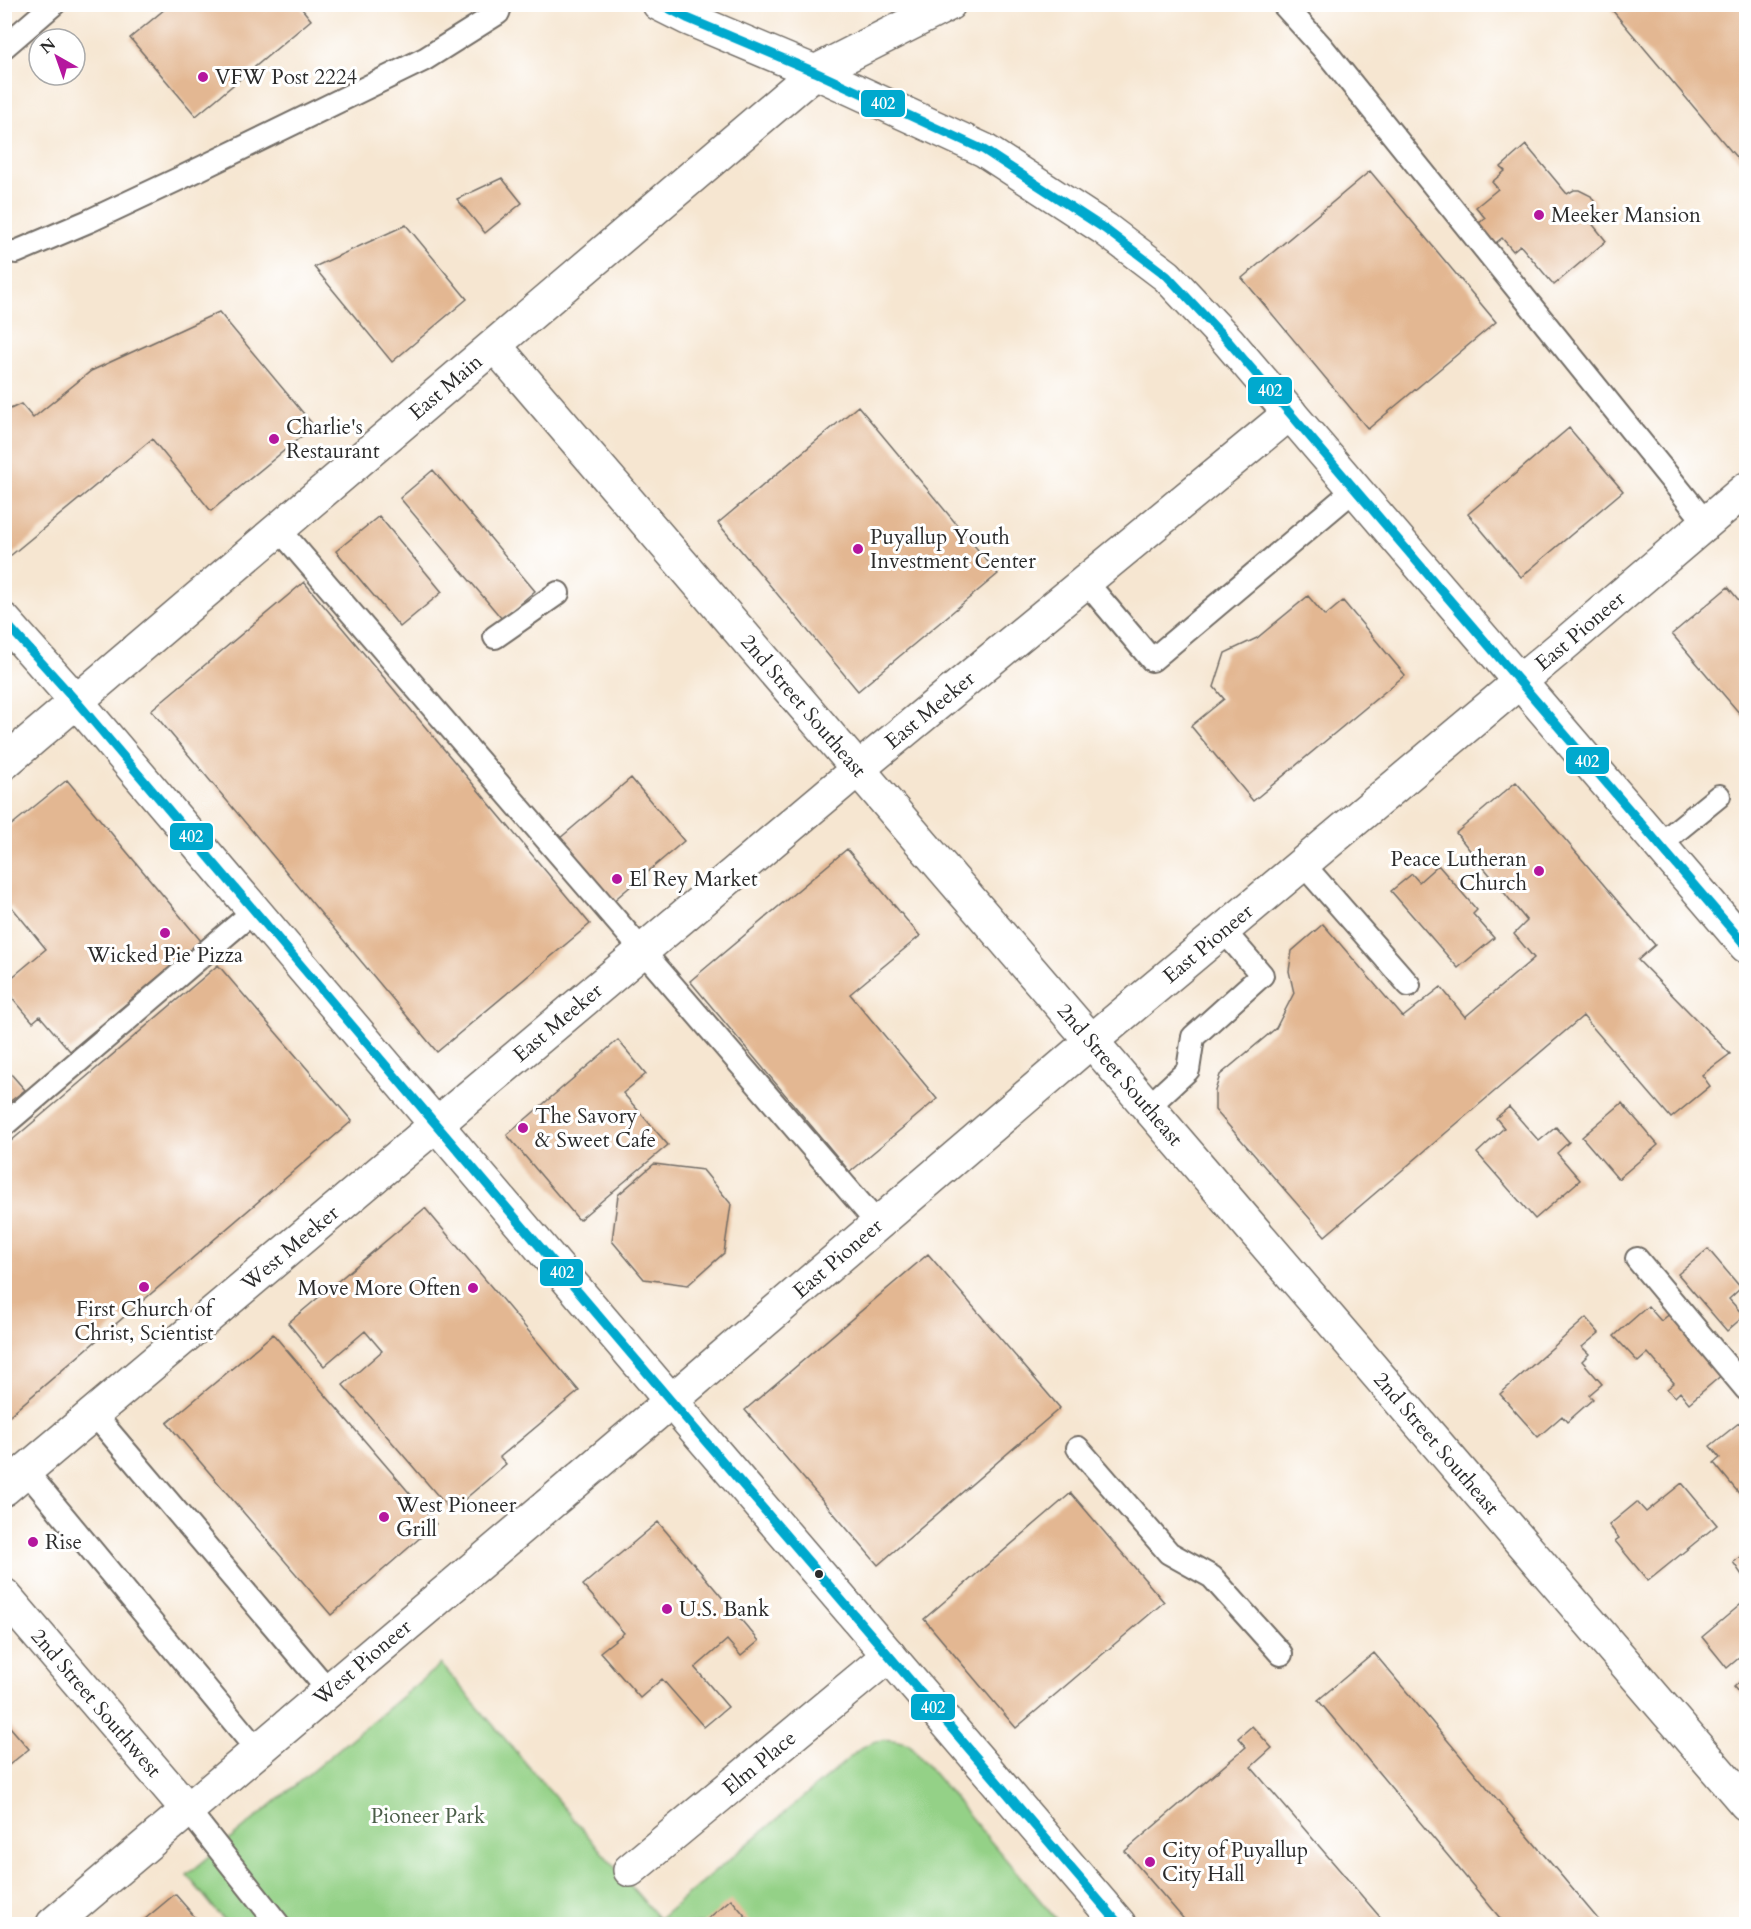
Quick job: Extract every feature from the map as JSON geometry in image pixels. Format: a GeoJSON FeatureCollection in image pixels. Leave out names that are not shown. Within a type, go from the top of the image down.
{"type":"FeatureCollection","features":[{"type":"Feature","properties":{"kind":"main road"},"geometry":{"type":"LineString","coordinates":[[659,4],[984,150],[1105,229],[1167,276],[1228,340],[1746,946]]}},
{"type":"Feature","properties":{"kind":"main road","name":"East Main"},"geometry":{"type":"LineString","coordinates":[[4,763],[814,72],[949,4]]}},
{"type":"Feature","properties":{"kind":"main road","name":"2nd Street Southeast"},"geometry":{"type":"LineString","coordinates":[[495,346],[1746,1804]]}},
{"type":"Feature","properties":{"kind":"main road","name":"East Meeker"},"geometry":{"type":"LineString","coordinates":[[436,1124],[858,769],[1290,413]]}},
{"type":"Feature","properties":{"kind":"main road","name":"East Pioneer"},"geometry":{"type":"LineString","coordinates":[[671,1401],[1091,1041],[1520,682],[1746,489]]}},
{"type":"Feature","properties":{"kind":"main road"},"geometry":{"type":"LineString","coordinates":[[4,620],[77,702],[1119,1924]]}},
{"type":"Feature","properties":{"kind":"main road","name":"West Meeker"},"geometry":{"type":"LineString","coordinates":[[15,1480],[436,1124]]}},
{"type":"Feature","properties":{"kind":"main road","name":"West Pioneer"},"geometry":{"type":"LineString","coordinates":[[53,1924],[671,1401]]}},
{"type":"Feature","properties":{"kind":"main road","name":"2nd Street Southwest"},"geometry":{"type":"LineString","coordinates":[[4,1595],[188,1810]]}},
{"type":"Feature","properties":{"kind":"main road","name":"Elm Place"},"geometry":{"type":"LineString","coordinates":[[630,1870],[888,1654]]}},
{"type":"Feature","properties":{"kind":"lane"},"geometry":{"type":"LineString","coordinates":[[4,47],[54,4]]}},
{"type":"Feature","properties":{"kind":"lane"},"geometry":{"type":"LineString","coordinates":[[16,252],[89,221],[425,59],[498,13],[501,4]]}},
{"type":"Feature","properties":{"kind":"lane"},"geometry":{"type":"LineString","coordinates":[[1283,4],[1330,56],[1706,523]]}},
{"type":"Feature","properties":{"kind":"lane"},"geometry":{"type":"LineString","coordinates":[[1086,582],[1152,660],[1355,489]]}},
{"type":"Feature","properties":{"kind":"lane"},"geometry":{"type":"LineString","coordinates":[[279,530],[878,1224]]}},
{"type":"Feature","properties":{"kind":"lane"},"geometry":{"type":"LineString","coordinates":[[495,637],[558,593]]}},
{"type":"Feature","properties":{"kind":"lane"},"geometry":{"type":"LineString","coordinates":[[1659,845],[1719,796]]}},
{"type":"Feature","properties":{"kind":"lane"},"geometry":{"type":"LineString","coordinates":[[1304,864],[1409,985]]}},
{"type":"Feature","properties":{"kind":"lane"},"geometry":{"type":"LineString","coordinates":[[4,1125],[254,911]]}},
{"type":"Feature","properties":{"kind":"lane"},"geometry":{"type":"LineString","coordinates":[[1149,1107],[1188,1070],[1193,1037],[1262,975],[1223,930]]}},
{"type":"Feature","properties":{"kind":"lane"},"geometry":{"type":"LineString","coordinates":[[1637,1259],[1746,1389]]}},
{"type":"Feature","properties":{"kind":"lane"},"geometry":{"type":"LineString","coordinates":[[94,1414],[329,1691]]}},
{"type":"Feature","properties":{"kind":"lane"},"geometry":{"type":"LineString","coordinates":[[1078,1448],[1169,1553],[1212,1577],[1281,1654]]}},
{"type":"Feature","properties":{"kind":"lane"},"geometry":{"type":"LineString","coordinates":[[15,1480],[258,1751]]}},
{"type":"Feature","properties":{"kind":"lane"},"geometry":{"type":"LineString","coordinates":[[188,1810],[278,1924]]}},
{"type":"Feature","properties":{"kind":"green space","name":"Pioneer Park"},"geometry":{"type":"Polygon","coordinates":[[[441,1664],[659,1919],[861,1748],[885,1740],[909,1744],[1060,1924],[227,1924],[187,1875],[441,1664]]]}},
{"type":"Feature","properties":{"kind":"building","name":"VFW Post 2224"},"geometry":{"type":"Polygon","coordinates":[[[171,4],[298,4],[311,20],[196,116],[130,38],[171,4]]]}},
{"type":"Feature","properties":{"kind":"building"},"geometry":{"type":"Polygon","coordinates":[[[1607,4],[1746,4],[1746,169],[1607,4]]]}},
{"type":"Feature","properties":{"kind":"building","name":"Meeker Mansion"},"geometry":{"type":"Polygon","coordinates":[[[1526,145],[1567,194],[1579,190],[1591,196],[1596,210],[1590,221],[1606,241],[1554,285],[1520,245],[1513,251],[1502,238],[1493,245],[1477,225],[1485,218],[1476,207],[1498,189],[1492,182],[1505,171],[1501,167],[1526,145]]]}},
{"type":"Feature","properties":{"kind":"building"},"geometry":{"type":"Polygon","coordinates":[[[1370,171],[1496,322],[1368,429],[1242,278],[1370,171]]]}},
{"type":"Feature","properties":{"kind":"building"},"geometry":{"type":"Polygon","coordinates":[[[502,178],[522,203],[485,233],[457,199],[502,178]]]}},
{"type":"Feature","properties":{"kind":"building"},"geometry":{"type":"Polygon","coordinates":[[[406,225],[467,299],[392,362],[314,267],[406,225]]]}},
{"type":"Feature","properties":{"kind":"building"},"geometry":{"type":"Polygon","coordinates":[[[219,312],[314,426],[211,511],[152,439],[10,556],[4,549],[4,412],[21,404],[33,418],[91,371],[219,312]]]}},
{"type":"Feature","properties":{"kind":"building","name":"Puyallup Youth Investment Center"},"geometry":{"type":"Polygon","coordinates":[[[858,406],[998,574],[858,691],[718,523],[858,406]]]}},
{"type":"Feature","properties":{"kind":"building"},"geometry":{"type":"Polygon","coordinates":[[[1569,428],[1623,491],[1521,577],[1468,514],[1569,428]]]}},
{"type":"Feature","properties":{"kind":"building"},"geometry":{"type":"Polygon","coordinates":[[[433,470],[535,591],[502,619],[400,498],[433,470]]]}},
{"type":"Feature","properties":{"kind":"building"},"geometry":{"type":"Polygon","coordinates":[[[379,516],[442,592],[400,627],[336,551],[379,516]]]}},
{"type":"Feature","properties":{"kind":"building"},"geometry":{"type":"Polygon","coordinates":[[[304,582],[590,924],[437,1052],[151,710],[304,582]]]}},
{"type":"Feature","properties":{"kind":"building"},"geometry":{"type":"Polygon","coordinates":[[[1728,587],[1746,609],[1746,721],[1672,634],[1728,587]]]}},
{"type":"Feature","properties":{"kind":"building"},"geometry":{"type":"Polygon","coordinates":[[[1308,596],[1325,616],[1343,601],[1405,675],[1253,801],[1191,726],[1224,699],[1214,687],[1225,653],[1257,638],[1308,596]]]}},
{"type":"Feature","properties":{"kind":"building"},"geometry":{"type":"Polygon","coordinates":[[[631,778],[684,841],[612,902],[559,839],[631,778]]]}},
{"type":"Feature","properties":{"kind":"building"},"geometry":{"type":"Polygon","coordinates":[[[67,780],[201,941],[70,1051],[40,1016],[33,1022],[4,988],[4,984],[46,949],[11,906],[4,912],[4,831],[67,780]]]}},
{"type":"Feature","properties":{"kind":"building"},"geometry":{"type":"Polygon","coordinates":[[[1516,782],[1655,945],[1638,960],[1730,1054],[1702,1075],[1710,1086],[1671,1118],[1583,1016],[1325,1236],[1215,1110],[1215,1091],[1220,1075],[1276,1028],[1294,993],[1289,971],[1292,951],[1323,924],[1403,1017],[1441,987],[1465,1017],[1534,958],[1514,934],[1527,921],[1456,833],[1516,782]]]}},
{"type":"Feature","properties":{"kind":"building"},"geometry":{"type":"Polygon","coordinates":[[[847,849],[920,936],[850,994],[937,1099],[850,1172],[690,981],[847,849]]]}},
{"type":"Feature","properties":{"kind":"building"},"geometry":{"type":"Polygon","coordinates":[[[1438,865],[1477,910],[1473,914],[1494,938],[1458,968],[1391,891],[1412,874],[1419,882],[1438,865]]]}},
{"type":"Feature","properties":{"kind":"building"},"geometry":{"type":"Polygon","coordinates":[[[218,965],[352,1121],[4,1420],[4,1147],[218,965]]]}},
{"type":"Feature","properties":{"kind":"building"},"geometry":{"type":"Polygon","coordinates":[[[618,1040],[646,1074],[623,1093],[668,1145],[579,1220],[507,1135],[618,1040]]]}},
{"type":"Feature","properties":{"kind":"building"},"geometry":{"type":"Polygon","coordinates":[[[4,1066],[25,1090],[4,1106],[4,1066]]]}},
{"type":"Feature","properties":{"kind":"building"},"geometry":{"type":"Polygon","coordinates":[[[1622,1103],[1658,1145],[1618,1179],[1582,1137],[1622,1103]]]}},
{"type":"Feature","properties":{"kind":"building"},"geometry":{"type":"Polygon","coordinates":[[[1509,1107],[1539,1141],[1556,1127],[1569,1142],[1557,1153],[1580,1180],[1535,1219],[1477,1153],[1504,1128],[1496,1118],[1509,1107]]]}},
{"type":"Feature","properties":{"kind":"building"},"geometry":{"type":"Polygon","coordinates":[[[654,1164],[703,1170],[731,1204],[724,1253],[688,1285],[644,1279],[612,1241],[618,1195],[654,1164]]]}},
{"type":"Feature","properties":{"kind":"building"},"geometry":{"type":"Polygon","coordinates":[[[425,1208],[579,1391],[500,1457],[506,1464],[451,1511],[343,1385],[382,1351],[365,1331],[324,1366],[288,1323],[425,1208]]]}},
{"type":"Feature","properties":{"kind":"building"},"geometry":{"type":"Polygon","coordinates":[[[1708,1249],[1741,1288],[1729,1299],[1744,1316],[1727,1331],[1678,1274],[1708,1249]]]}},
{"type":"Feature","properties":{"kind":"building"},"geometry":{"type":"Polygon","coordinates":[[[928,1254],[1060,1408],[878,1565],[745,1410],[928,1254]]]}},
{"type":"Feature","properties":{"kind":"building"},"geometry":{"type":"Polygon","coordinates":[[[1648,1306],[1661,1321],[1671,1313],[1724,1373],[1689,1403],[1680,1392],[1675,1397],[1667,1389],[1674,1383],[1648,1353],[1638,1362],[1614,1336],[1648,1306]]]}},
{"type":"Feature","properties":{"kind":"building"},"geometry":{"type":"Polygon","coordinates":[[[1586,1318],[1599,1333],[1582,1347],[1589,1354],[1582,1361],[1602,1384],[1589,1395],[1593,1399],[1567,1422],[1562,1416],[1538,1437],[1500,1394],[1586,1318]]]}},
{"type":"Feature","properties":{"kind":"building"},"geometry":{"type":"Polygon","coordinates":[[[273,1334],[436,1524],[331,1615],[167,1423],[273,1334]]]}},
{"type":"Feature","properties":{"kind":"building"},"geometry":{"type":"Polygon","coordinates":[[[1740,1422],[1746,1431],[1746,1491],[1741,1496],[1714,1463],[1720,1458],[1710,1446],[1740,1422]]]}},
{"type":"Feature","properties":{"kind":"building"},"geometry":{"type":"Polygon","coordinates":[[[1682,1483],[1717,1525],[1648,1581],[1615,1541],[1619,1538],[1609,1525],[1637,1502],[1646,1512],[1682,1483]]]}},
{"type":"Feature","properties":{"kind":"building"},"geometry":{"type":"Polygon","coordinates":[[[1071,1493],[1164,1602],[1016,1728],[924,1619],[1071,1493]]]}},
{"type":"Feature","properties":{"kind":"building","name":"U.S. Bank"},"geometry":{"type":"Polygon","coordinates":[[[658,1522],[759,1641],[741,1656],[727,1640],[695,1668],[728,1707],[704,1727],[662,1679],[640,1698],[600,1652],[624,1633],[583,1585],[658,1522]]]}},
{"type":"Feature","properties":{"kind":"building"},"geometry":{"type":"Polygon","coordinates":[[[1746,1553],[1746,1581],[1733,1562],[1746,1553]]]}},
{"type":"Feature","properties":{"kind":"building"},"geometry":{"type":"Polygon","coordinates":[[[1746,1600],[1746,1652],[1727,1668],[1702,1637],[1746,1600]]]}},
{"type":"Feature","properties":{"kind":"building"},"geometry":{"type":"Polygon","coordinates":[[[1374,1653],[1602,1924],[1505,1924],[1318,1700],[1374,1653]]]}},
{"type":"Feature","properties":{"kind":"building"},"geometry":{"type":"Polygon","coordinates":[[[1746,1676],[1746,1702],[1734,1687],[1746,1676]]]}},
{"type":"Feature","properties":{"kind":"building"},"geometry":{"type":"Polygon","coordinates":[[[4,1720],[29,1749],[4,1769],[4,1720]]]}},
{"type":"Feature","properties":{"kind":"building"},"geometry":{"type":"Polygon","coordinates":[[[1252,1726],[1272,1748],[1251,1767],[1386,1924],[1188,1924],[1125,1851],[1246,1747],[1238,1738],[1252,1726]]]}},
{"type":"Feature","properties":{"kind":"building"},"geometry":{"type":"Polygon","coordinates":[[[175,1894],[201,1924],[139,1924],[175,1894]]]}},
{"type":"Feature","properties":{"kind":"building"},"geometry":{"type":"Polygon","coordinates":[[[731,1899],[752,1924],[702,1924],[731,1899]]]}},
{"type":"Feature","properties":{"kind":"transit line","name":"402"},"geometry":{"type":"LineString","coordinates":[[660,4],[984,150],[1105,229],[1167,276],[1228,341],[1746,946]]}},
{"type":"Feature","properties":{"kind":"transit line","name":"402"},"geometry":{"type":"LineString","coordinates":[[4,621],[77,702],[1119,1924]]}},
{"type":"Feature","properties":{"kind":"place","name":"VFW Post 2224"},"geometry":{"type":"Point","coordinates":[203,77]}},
{"type":"Feature","properties":{"kind":"place","name":"Meeker Mansion"},"geometry":{"type":"Point","coordinates":[1539,215]}},
{"type":"Feature","properties":{"kind":"place","name":"Charlie's Restaurant"},"geometry":{"type":"Point","coordinates":[274,439]}},
{"type":"Feature","properties":{"kind":"place","name":"Puyallup Youth Investment Center"},"geometry":{"type":"Point","coordinates":[858,549]}},
{"type":"Feature","properties":{"kind":"place","name":"Peace Lutheran Church"},"geometry":{"type":"Point","coordinates":[1539,871]}},
{"type":"Feature","properties":{"kind":"place","name":"El Rey Market"},"geometry":{"type":"Point","coordinates":[617,879]}},
{"type":"Feature","properties":{"kind":"place","name":"Wicked Pie Pizza"},"geometry":{"type":"Point","coordinates":[165,933]}},
{"type":"Feature","properties":{"kind":"place","name":"The Savory & Sweet Cafe"},"geometry":{"type":"Point","coordinates":[523,1128]}},
{"type":"Feature","properties":{"kind":"place","name":"First Church of Christ, Scientist"},"geometry":{"type":"Point","coordinates":[144,1287]}},
{"type":"Feature","properties":{"kind":"place","name":"Move More Often"},"geometry":{"type":"Point","coordinates":[473,1288]}},
{"type":"Feature","properties":{"kind":"place","name":"West Pioneer Grill"},"geometry":{"type":"Point","coordinates":[384,1517]}},
{"type":"Feature","properties":{"kind":"place","name":"Rise"},"geometry":{"type":"Point","coordinates":[33,1542]}},
{"type":"Feature","properties":{"kind":"place","name":"U.S. Bank"},"geometry":{"type":"Point","coordinates":[667,1609]}},
{"type":"Feature","properties":{"kind":"place","name":"City of Puyallup City Hall"},"geometry":{"type":"Point","coordinates":[1150,1862]}}]}
